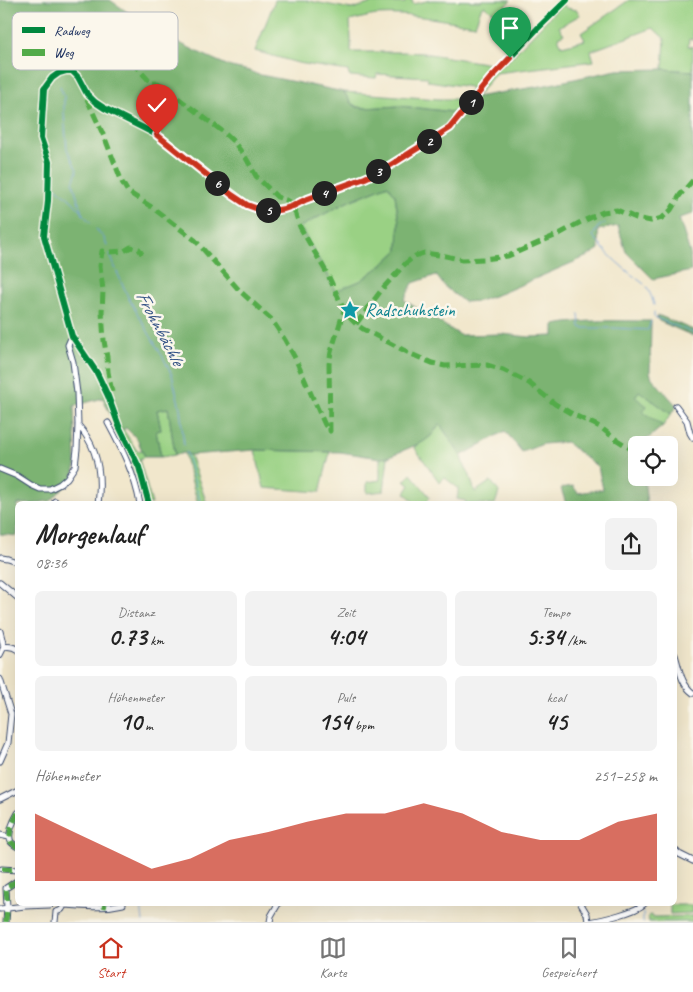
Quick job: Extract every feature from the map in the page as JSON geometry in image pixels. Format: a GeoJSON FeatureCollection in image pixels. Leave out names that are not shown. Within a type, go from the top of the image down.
{"type":"FeatureCollection","features":[{"type":"Feature","properties":{"kind":"street"},"geometry":{"type":"LineString","coordinates":[[149,501],[139,467],[118,426],[98,373],[72,336],[44,236],[48,201],[49,162],[41,138],[44,89],[52,78],[59,73],[72,72],[78,77],[87,94],[95,102],[157,135],[247,205],[271,211],[293,206],[365,178],[386,168],[450,128],[490,79],[567,0]]}},
{"type":"Feature","properties":{"kind":"street"},"geometry":{"type":"LineString","coordinates":[[0,469],[40,489],[50,489],[67,478],[75,466],[78,425],[77,393],[73,362],[68,345],[72,336]]}},
{"type":"Feature","properties":{"kind":"street"},"geometry":{"type":"LineString","coordinates":[[676,406],[687,421],[693,438]]}},
{"type":"Feature","properties":{"kind":"street"},"geometry":{"type":"LineString","coordinates":[[108,423],[130,469],[140,501]]}},
{"type":"Feature","properties":{"kind":"street"},"geometry":{"type":"LineString","coordinates":[[78,425],[85,432],[99,466],[98,501]]}},
{"type":"Feature","properties":{"kind":"street"},"geometry":{"type":"LineString","coordinates":[[0,558],[15,562]]}},
{"type":"Feature","properties":{"kind":"street"},"geometry":{"type":"LineString","coordinates":[[0,583],[15,596]]}},
{"type":"Feature","properties":{"kind":"street"},"geometry":{"type":"LineString","coordinates":[[0,631],[4,647],[0,655]]}},
{"type":"Feature","properties":{"kind":"street"},"geometry":{"type":"LineString","coordinates":[[4,647],[15,648]]}},
{"type":"Feature","properties":{"kind":"street"},"geometry":{"type":"LineString","coordinates":[[677,660],[684,683],[693,693]]}},
{"type":"Feature","properties":{"kind":"street"},"geometry":{"type":"LineString","coordinates":[[0,679],[11,714],[8,744],[0,761]]}},
{"type":"Feature","properties":{"kind":"street"},"geometry":{"type":"LineString","coordinates":[[0,799],[15,792]]}},
{"type":"Feature","properties":{"kind":"street"},"geometry":{"type":"LineString","coordinates":[[15,822],[10,828],[11,842],[15,845]]}},
{"type":"Feature","properties":{"kind":"street"},"geometry":{"type":"LineString","coordinates":[[0,835],[10,837]]}},
{"type":"Feature","properties":{"kind":"street"},"geometry":{"type":"LineString","coordinates":[[677,852],[693,862]]}},
{"type":"Feature","properties":{"kind":"street"},"geometry":{"type":"LineString","coordinates":[[2,869],[15,870]]}},
{"type":"Feature","properties":{"kind":"street"},"geometry":{"type":"LineString","coordinates":[[7,886],[15,882]]}},
{"type":"Feature","properties":{"kind":"street"},"geometry":{"type":"LineString","coordinates":[[7,886],[15,885]]}},
{"type":"Feature","properties":{"kind":"street"},"geometry":{"type":"LineString","coordinates":[[6,922],[7,886]]}},
{"type":"Feature","properties":{"kind":"street"},"geometry":{"type":"LineString","coordinates":[[0,909],[28,906]]}},
{"type":"Feature","properties":{"kind":"street"},"geometry":{"type":"LineString","coordinates":[[51,906],[52,910],[56,912]]}},
{"type":"Feature","properties":{"kind":"street"},"geometry":{"type":"LineString","coordinates":[[56,912],[61,910],[63,906]]}},
{"type":"Feature","properties":{"kind":"street"},"geometry":{"type":"LineString","coordinates":[[270,922],[277,906]]}},
{"type":"Feature","properties":{"kind":"street"},"geometry":{"type":"LineString","coordinates":[[582,906],[587,914],[588,922],[642,906]]}},
{"type":"Feature","properties":{"kind":"street"},"geometry":{"type":"LineString","coordinates":[[55,922],[56,912]]}},
{"type":"Feature","properties":{"kind":"green space"},"geometry":{"type":"Polygon","coordinates":[[[0,0],[110,0],[127,12],[12,12],[12,70],[178,70],[178,42],[231,67],[344,92],[351,103],[357,107],[364,108],[400,106],[462,113],[475,97],[541,86],[617,70],[663,69],[693,71],[693,214],[679,218],[690,253],[691,271],[653,279],[626,252],[618,226],[598,230],[599,249],[588,256],[479,301],[464,302],[445,287],[436,275],[413,283],[404,300],[460,335],[554,336],[554,325],[566,323],[651,321],[650,372],[652,378],[677,406],[671,414],[639,391],[635,397],[647,406],[643,412],[663,426],[651,436],[628,436],[628,486],[645,486],[647,501],[565,501],[561,488],[573,486],[578,493],[603,489],[598,467],[566,442],[543,444],[522,452],[505,431],[461,456],[440,424],[431,436],[423,442],[388,457],[380,458],[340,452],[255,450],[175,455],[168,408],[157,410],[161,430],[156,431],[161,457],[145,457],[137,439],[126,428],[118,432],[103,398],[74,406],[76,465],[72,481],[51,501],[15,501],[15,536],[0,534],[0,0]],[[388,185],[347,202],[300,227],[328,275],[335,291],[360,281],[382,265],[398,250],[399,222],[395,195],[388,185]]]}},
{"type":"Feature","properties":{"kind":"green space"},"geometry":{"type":"Polygon","coordinates":[[[275,0],[304,0],[352,9],[372,3],[405,3],[405,0],[412,0],[413,4],[431,0],[511,0],[497,15],[485,6],[482,6],[475,25],[401,15],[377,15],[350,21],[351,52],[423,53],[503,66],[562,4],[567,8],[577,10],[580,15],[559,27],[564,34],[558,37],[562,46],[585,40],[581,33],[629,0],[691,0],[693,1],[693,40],[689,39],[688,46],[693,47],[693,71],[663,69],[665,39],[653,28],[591,51],[594,61],[496,73],[462,113],[400,106],[357,107],[351,103],[344,92],[462,99],[471,90],[470,87],[428,81],[427,77],[377,74],[376,78],[349,76],[348,71],[298,63],[255,51],[275,0]]]}},
{"type":"Feature","properties":{"kind":"green space"},"geometry":{"type":"Polygon","coordinates":[[[388,185],[395,195],[399,222],[398,250],[382,265],[360,281],[335,292],[328,275],[300,227],[347,202],[388,185]]]}},
{"type":"Feature","properties":{"kind":"green space"},"geometry":{"type":"Polygon","coordinates":[[[658,316],[693,330],[693,336],[659,321],[657,319],[658,316]]]}},
{"type":"Feature","properties":{"kind":"green space"},"geometry":{"type":"Polygon","coordinates":[[[639,390],[671,414],[663,426],[643,412],[635,397],[639,390]]]}},
{"type":"Feature","properties":{"kind":"green space"},"geometry":{"type":"Polygon","coordinates":[[[168,408],[175,455],[161,457],[156,431],[161,430],[157,410],[168,408]]]}},
{"type":"Feature","properties":{"kind":"green space"},"geometry":{"type":"Polygon","coordinates":[[[440,424],[461,456],[475,492],[491,481],[499,492],[496,501],[466,501],[457,499],[458,488],[444,477],[440,483],[414,447],[431,436],[440,424]]]}},
{"type":"Feature","properties":{"kind":"green space"},"geometry":{"type":"Polygon","coordinates":[[[123,429],[137,451],[142,450],[145,457],[139,459],[151,501],[144,501],[118,432],[123,429]]]}},
{"type":"Feature","properties":{"kind":"green space"},"geometry":{"type":"Polygon","coordinates":[[[255,450],[330,452],[320,492],[264,488],[255,450]]]}},
{"type":"Feature","properties":{"kind":"green space"},"geometry":{"type":"Polygon","coordinates":[[[184,453],[190,455],[206,501],[197,501],[184,453]]]}},
{"type":"Feature","properties":{"kind":"green space"},"geometry":{"type":"Polygon","coordinates":[[[388,457],[384,491],[367,493],[367,482],[380,480],[380,458],[388,457]]]}},
{"type":"Feature","properties":{"kind":"green space"},"geometry":{"type":"Polygon","coordinates":[[[411,474],[430,497],[427,501],[413,501],[405,493],[410,485],[404,481],[411,474]]]}},
{"type":"Feature","properties":{"kind":"green space"},"geometry":{"type":"Polygon","coordinates":[[[692,905],[692,913],[670,914],[670,906],[692,905]]]}},
{"type":"Feature","properties":{"kind":"green space"},"geometry":{"type":"Polygon","coordinates":[[[648,916],[655,917],[693,916],[693,922],[649,922],[648,916]]]}},
{"type":"Feature","properties":{"kind":"waterway"},"geometry":{"type":"LineString","coordinates":[[347,0],[366,0]]}},
{"type":"Feature","properties":{"kind":"waterway","name":"Frohnbächle"},"geometry":{"type":"LineString","coordinates":[[60,86],[64,96],[67,149],[77,170],[73,183],[82,213],[91,223]]}},
{"type":"Feature","properties":{"kind":"waterway"},"geometry":{"type":"LineString","coordinates":[[54,186],[81,211]]}},
{"type":"Feature","properties":{"kind":"waterway"},"geometry":{"type":"LineString","coordinates":[[605,223],[598,227],[593,236],[604,250],[644,284]]}},
{"type":"Feature","properties":{"kind":"waterway","name":"Frohnbächle"},"geometry":{"type":"LineString","coordinates":[[96,229],[104,238],[107,246]]}},
{"type":"Feature","properties":{"kind":"waterway","name":"Frohnbächle"},"geometry":{"type":"LineString","coordinates":[[110,254],[129,299],[172,375],[180,408],[184,445]]}},
{"type":"Feature","properties":{"kind":"waterway"},"geometry":{"type":"LineString","coordinates":[[647,287],[654,305]]}},
{"type":"Feature","properties":{"kind":"waterway"},"geometry":{"type":"LineString","coordinates":[[654,312],[654,317],[693,333]]}},
{"type":"Feature","properties":{"kind":"waterway"},"geometry":{"type":"LineString","coordinates":[[579,314],[580,327],[582,328],[648,330],[651,321]]}},
{"type":"Feature","properties":{"kind":"waterway","name":"Frohnbächle"},"geometry":{"type":"LineString","coordinates":[[186,452],[200,501]]}},
{"type":"Feature","properties":{"kind":"waterway","name":"Frohnbächle"},"geometry":{"type":"LineString","coordinates":[[141,906],[143,922]]}},
{"type":"Feature","properties":{"kind":"waterway"},"geometry":{"type":"LineString","coordinates":[[643,913],[643,922]]}},
{"type":"Feature","properties":{"kind":"marked path"},"geometry":{"type":"LineString","coordinates":[[139,70],[151,83],[158,83],[222,131],[234,142],[256,176],[277,197],[289,201],[293,206],[300,227],[328,275],[344,310],[356,324],[411,354],[432,363],[445,366],[487,365],[503,370],[529,383],[555,404],[600,427],[628,447]]}},
{"type":"Feature","properties":{"kind":"marked path"},"geometry":{"type":"LineString","coordinates":[[87,99],[128,192],[195,240],[240,291],[272,320],[295,358],[325,425],[330,431],[329,364],[344,310]]}},
{"type":"Feature","properties":{"kind":"marked path"},"geometry":{"type":"LineString","coordinates":[[356,324],[383,288],[415,256],[424,253],[462,260],[508,256],[603,212],[617,210],[636,218],[651,221],[662,218],[671,210],[680,195],[693,180]]}},
{"type":"Feature","properties":{"kind":"marked path"},"geometry":{"type":"LineString","coordinates":[[112,392],[104,341],[103,290],[100,266],[102,251],[124,251],[131,247],[139,249],[142,254]]}},
{"type":"Feature","properties":{"kind":"marked path"},"geometry":{"type":"LineString","coordinates":[[15,819],[10,835],[11,842],[15,845]]}},
{"type":"Feature","properties":{"kind":"marked path"},"geometry":{"type":"LineString","coordinates":[[2,869],[15,870]]}},
{"type":"Feature","properties":{"kind":"marked path"},"geometry":{"type":"LineString","coordinates":[[7,900],[6,888],[15,882]]}},
{"type":"Feature","properties":{"kind":"marked path"},"geometry":{"type":"LineString","coordinates":[[6,922],[7,908]]}},
{"type":"Feature","properties":{"kind":"cycle path"},"geometry":{"type":"LineString","coordinates":[[148,501],[139,467],[119,426],[108,396],[97,373],[72,336],[44,236],[48,201],[49,162],[41,138],[44,89],[52,78],[59,73],[72,71],[78,77],[87,94],[95,102],[157,135],[247,205],[271,211],[293,206],[365,178],[385,168],[450,128],[490,79],[567,0]]}},
{"type":"Feature","properties":{"kind":"place","name":"Radschuhstein"},"geometry":{"type":"Point","coordinates":[350,310]}},
{"type":"Feature","properties":{"kind":"route"},"geometry":{"type":"LineString","coordinates":[[157,135],[247,205],[271,211],[284,209],[386,168],[450,128],[490,79],[510,58]]}}]}
